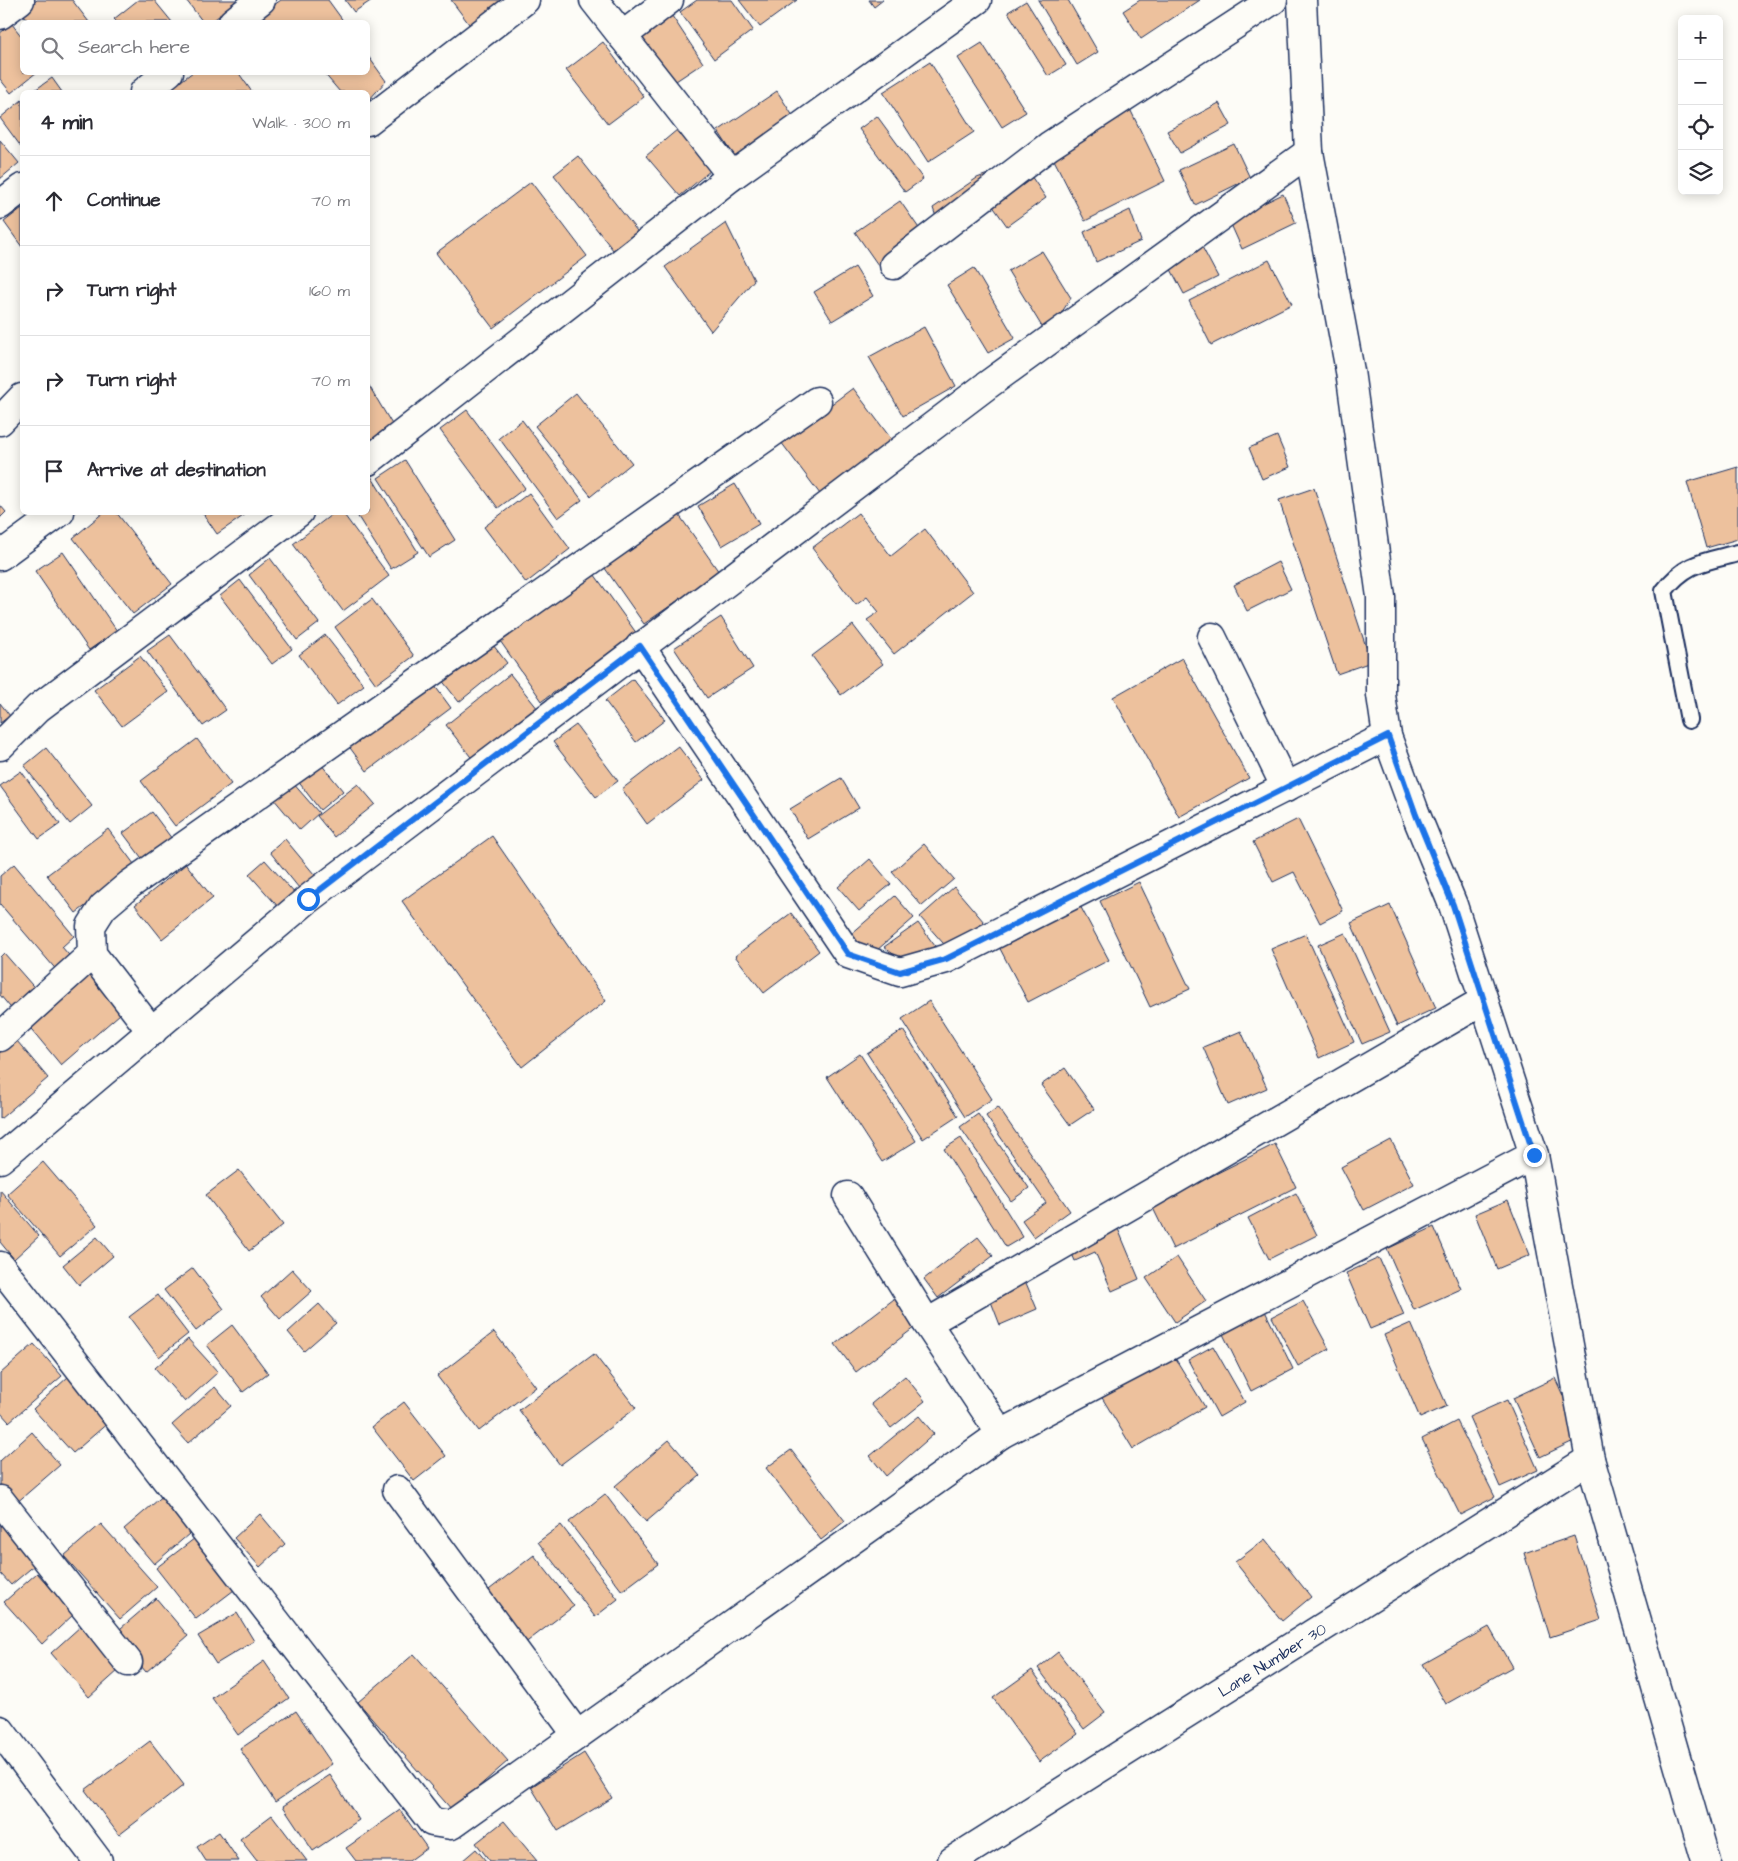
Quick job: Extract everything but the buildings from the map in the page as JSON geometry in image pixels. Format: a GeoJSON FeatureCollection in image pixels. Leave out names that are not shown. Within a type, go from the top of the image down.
{"type":"FeatureCollection","features":[{"type":"Feature","properties":{"kind":"street"},"geometry":{"type":"LineString","coordinates":[[0,15],[20,0]]}},
{"type":"Feature","properties":{"kind":"street"},"geometry":{"type":"LineString","coordinates":[[236,20],[261,0]]}},
{"type":"Feature","properties":{"kind":"street"},"geometry":{"type":"LineString","coordinates":[[370,119],[524,0]]}},
{"type":"Feature","properties":{"kind":"street"},"geometry":{"type":"LineString","coordinates":[[594,0],[732,176]]}},
{"type":"Feature","properties":{"kind":"street"},"geometry":{"type":"LineString","coordinates":[[622,36],[669,0]]}},
{"type":"Feature","properties":{"kind":"street"},"geometry":{"type":"LineString","coordinates":[[370,459],[732,176],[977,0]]}},
{"type":"Feature","properties":{"kind":"street"},"geometry":{"type":"LineString","coordinates":[[894,265],[1049,146],[1272,0]]}},
{"type":"Feature","properties":{"kind":"street"},"geometry":{"type":"LineString","coordinates":[[1302,0],[1309,152],[1350,371],[1380,587],[1381,695],[1388,736],[1416,815],[1453,905],[1534,1155],[1590,1460],[1706,1861]]}},
{"type":"Feature","properties":{"kind":"street"},"geometry":{"type":"LineString","coordinates":[[146,90],[165,75]]}},
{"type":"Feature","properties":{"kind":"street"},"geometry":{"type":"LineString","coordinates":[[0,1159],[308,899],[986,386],[1309,152]]}},
{"type":"Feature","properties":{"kind":"street"},"geometry":{"type":"LineString","coordinates":[[0,205],[20,190]]}},
{"type":"Feature","properties":{"kind":"street"},"geometry":{"type":"LineString","coordinates":[[0,421],[20,400]]}},
{"type":"Feature","properties":{"kind":"street"},"geometry":{"type":"LineString","coordinates":[[152,1032],[92,954],[91,926],[102,907],[129,884],[817,401]]}},
{"type":"Feature","properties":{"kind":"street"},"geometry":{"type":"LineString","coordinates":[[0,556],[56,515]]}},
{"type":"Feature","properties":{"kind":"street"},"geometry":{"type":"LineString","coordinates":[[0,746],[38,708],[295,515]]}},
{"type":"Feature","properties":{"kind":"street"},"geometry":{"type":"LineString","coordinates":[[1212,636],[1286,788]]}},
{"type":"Feature","properties":{"kind":"street"},"geometry":{"type":"LineString","coordinates":[[640,646],[848,954],[900,972],[946,959],[1388,736]]}},
{"type":"Feature","properties":{"kind":"street"},"geometry":{"type":"LineString","coordinates":[[0,1037],[92,954]]}},
{"type":"Feature","properties":{"kind":"street"},"geometry":{"type":"LineString","coordinates":[[927,1323],[1483,1002]]}},
{"type":"Feature","properties":{"kind":"street"},"geometry":{"type":"LineString","coordinates":[[0,1266],[432,1822],[451,1826],[1001,1434],[1534,1155]]}},
{"type":"Feature","properties":{"kind":"street"},"geometry":{"type":"LineString","coordinates":[[848,1196],[927,1323],[1001,1434]]}},
{"type":"Feature","properties":{"kind":"street","name":"Lane Number 30"},"geometry":{"type":"LineString","coordinates":[[952,1861],[1590,1460]]}},
{"type":"Feature","properties":{"kind":"street"},"geometry":{"type":"LineString","coordinates":[[397,1490],[577,1735]]}},
{"type":"Feature","properties":{"kind":"street"},"geometry":{"type":"LineString","coordinates":[[0,1500],[128,1662]]}},
{"type":"Feature","properties":{"kind":"street"},"geometry":{"type":"LineString","coordinates":[[0,1730],[98,1861]]}},
{"type":"Feature","properties":{"kind":"lane"},"geometry":{"type":"LineString","coordinates":[[1689,720],[1664,591],[1677,574],[1698,563],[1738,553]]}},
{"type":"Feature","properties":{"kind":"route"},"geometry":{"type":"LineString","coordinates":[[308,899],[640,646],[848,954],[900,972],[946,959],[1388,736],[1416,815],[1453,905],[1534,1155]]}}]}
